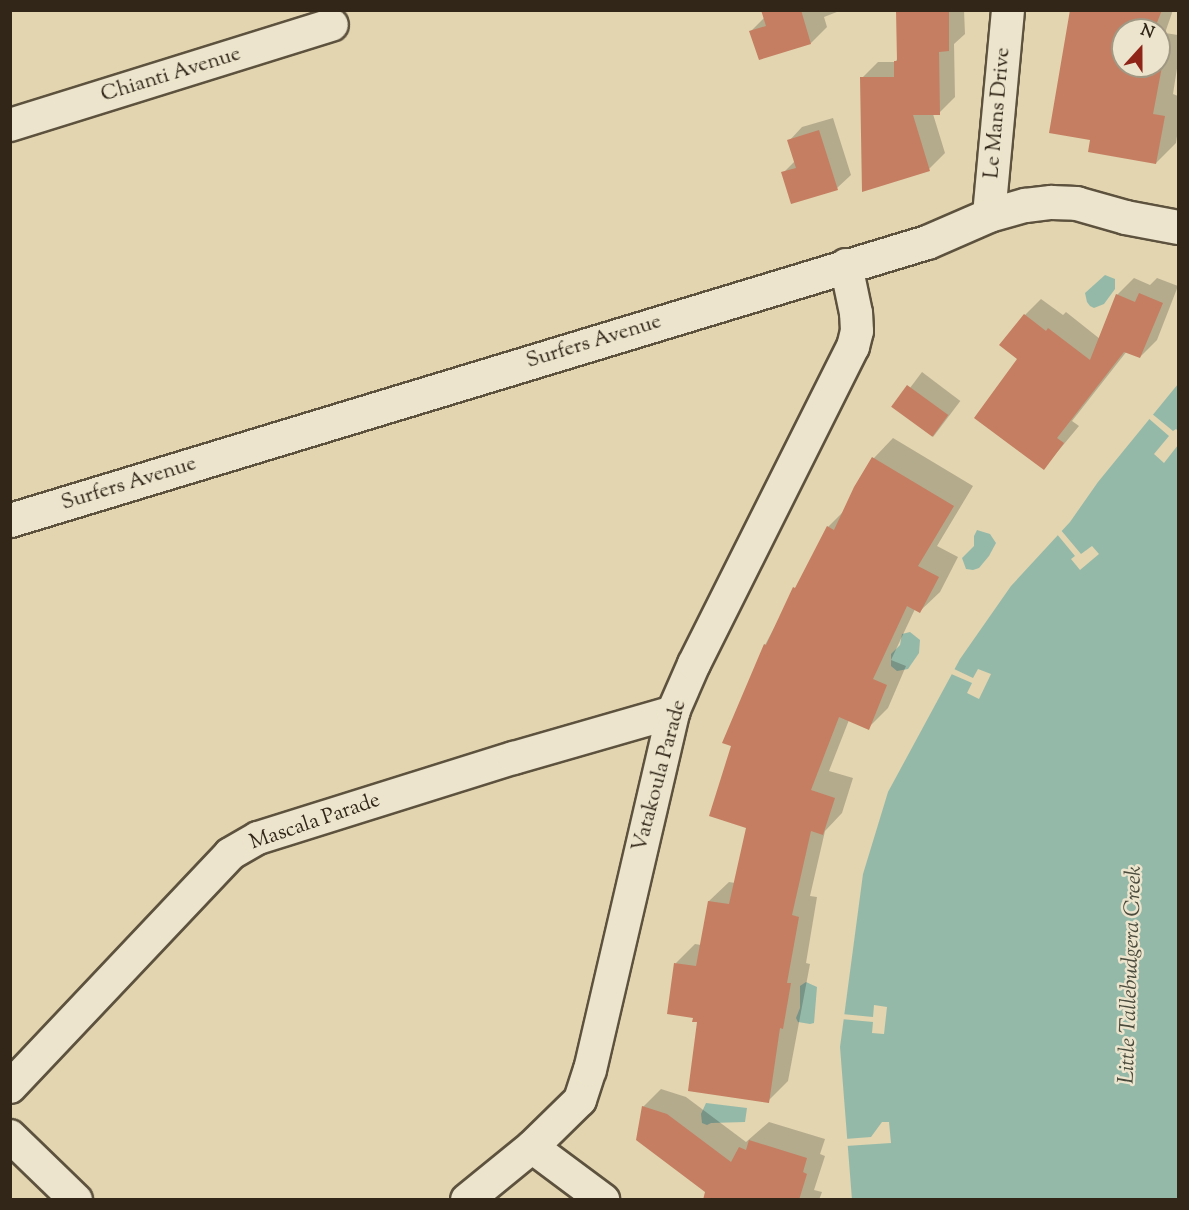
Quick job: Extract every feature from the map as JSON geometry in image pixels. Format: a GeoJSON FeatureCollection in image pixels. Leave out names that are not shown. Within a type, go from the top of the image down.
{"type":"FeatureCollection","features":[{"type":"Feature","properties":{"kind":"street","name":"Le Mans Drive"},"geometry":{"type":"LineString","coordinates":[[989,215],[1008,10]]}},
{"type":"Feature","properties":{"kind":"street","name":"Chianti Avenue"},"geometry":{"type":"LineString","coordinates":[[10,125],[332,25]]}},
{"type":"Feature","properties":{"kind":"street","name":"Surfers Avenue"},"geometry":{"type":"LineString","coordinates":[[10,520],[927,242],[989,215],[1051,202],[1076,203],[1125,217],[1179,227]]}},
{"type":"Feature","properties":{"kind":"street","name":"Vatakoula Parade"},"geometry":{"type":"LineString","coordinates":[[467,1200],[532,1147],[580,1100],[590,1070],[674,712],[694,664],[853,347],[857,331],[856,313],[846,265]]}},
{"type":"Feature","properties":{"kind":"street","name":"Mascala Parade"},"geometry":{"type":"LineString","coordinates":[[10,1087],[230,854],[249,843],[258,838],[514,758],[674,712]]}},
{"type":"Feature","properties":{"kind":"street"},"geometry":{"type":"LineString","coordinates":[[10,1136],[76,1200]]}},
{"type":"Feature","properties":{"kind":"street"},"geometry":{"type":"LineString","coordinates":[[532,1147],[603,1200]]}},
{"type":"Feature","properties":{"kind":"water"},"geometry":{"type":"Polygon","coordinates":[[[1105,275],[1115,279],[1115,289],[1104,304],[1094,308],[1087,302],[1085,293],[1105,275]]]}},
{"type":"Feature","properties":{"kind":"water","name":"Little Tallebudgera Creek"},"geometry":{"type":"Polygon","coordinates":[[[1178,384],[1178,1199],[852,1200],[840,1047],[863,874],[888,792],[960,659],[1011,586],[1070,522],[1098,482],[1178,384]]]}},
{"type":"Feature","properties":{"kind":"water"},"geometry":{"type":"Polygon","coordinates":[[[977,530],[990,534],[996,543],[979,568],[966,569],[962,558],[974,546],[974,536],[977,530]]]}},
{"type":"Feature","properties":{"kind":"water"},"geometry":{"type":"Polygon","coordinates":[[[910,632],[920,640],[919,653],[908,669],[897,671],[891,666],[891,654],[900,645],[902,634],[910,632]]]}},
{"type":"Feature","properties":{"kind":"water"},"geometry":{"type":"Polygon","coordinates":[[[806,982],[817,987],[814,1023],[810,1024],[798,1022],[796,1018],[800,1008],[800,986],[806,982]]]}},
{"type":"Feature","properties":{"kind":"water"},"geometry":{"type":"Polygon","coordinates":[[[706,1103],[747,1108],[745,1122],[707,1125],[702,1123],[701,1114],[706,1103]]]}},
{"type":"Feature","properties":{"kind":"pier"},"geometry":{"type":"Polygon","coordinates":[[[1151,413],[1173,431],[1176,429],[1178,431],[1178,445],[1164,463],[1154,454],[1169,436],[1147,417],[1151,413]]]}},
{"type":"Feature","properties":{"kind":"pier"},"geometry":{"type":"Polygon","coordinates":[[[1060,529],[1081,554],[1092,546],[1099,554],[1080,570],[1071,559],[1075,556],[1056,533],[1060,529]]]}},
{"type":"Feature","properties":{"kind":"pier"},"geometry":{"type":"Polygon","coordinates":[[[952,668],[973,678],[978,669],[991,674],[979,699],[967,693],[972,683],[949,673],[952,668]]]}},
{"type":"Feature","properties":{"kind":"pier"},"geometry":{"type":"Polygon","coordinates":[[[874,1005],[887,1007],[884,1034],[872,1033],[873,1022],[841,1019],[842,1014],[873,1017],[874,1005]]]}},
{"type":"Feature","properties":{"kind":"pier"},"geometry":{"type":"Polygon","coordinates":[[[882,1122],[889,1122],[891,1143],[846,1146],[845,1139],[871,1137],[882,1122]]]}},
{"type":"Feature","properties":{"kind":"building"},"geometry":{"type":"Polygon","coordinates":[[[761,10],[801,10],[811,44],[759,60],[749,31],[766,26],[761,10]]]}},
{"type":"Feature","properties":{"kind":"building"},"geometry":{"type":"Polygon","coordinates":[[[896,10],[949,10],[949,51],[939,52],[940,115],[913,115],[930,171],[862,192],[860,77],[894,77],[894,61],[897,61],[896,10]]]}},
{"type":"Feature","properties":{"kind":"building"},"geometry":{"type":"Polygon","coordinates":[[[1070,10],[1162,10],[1159,18],[1111,18],[1111,78],[1160,78],[1153,114],[1165,116],[1156,164],[1088,152],[1090,140],[1049,133],[1070,10]]]}},
{"type":"Feature","properties":{"kind":"building"},"geometry":{"type":"Polygon","coordinates":[[[819,130],[838,190],[791,204],[781,172],[796,168],[787,140],[819,130]]]}},
{"type":"Feature","properties":{"kind":"building"},"geometry":{"type":"Polygon","coordinates":[[[1139,293],[1163,303],[1140,358],[1124,352],[1057,438],[1064,443],[1044,470],[974,418],[1017,359],[999,345],[1024,314],[1046,331],[1048,328],[1090,360],[1116,294],[1135,302],[1139,293]]]}},
{"type":"Feature","properties":{"kind":"building"},"geometry":{"type":"Polygon","coordinates":[[[907,385],[948,415],[932,437],[891,407],[907,385]]]}},
{"type":"Feature","properties":{"kind":"building"},"geometry":{"type":"Polygon","coordinates":[[[872,457],[954,506],[918,566],[939,577],[920,613],[907,606],[873,679],[887,685],[869,730],[839,717],[811,790],[835,798],[823,835],[811,831],[792,915],[799,917],[787,983],[791,983],[783,1029],[780,1028],[769,1103],[688,1091],[697,1022],[692,1022],[693,1018],[667,1014],[674,963],[696,966],[708,901],[729,904],[746,828],[709,816],[731,746],[722,743],[764,644],[766,645],[793,587],[795,588],[827,526],[834,530],[854,487],[872,457]]]}},
{"type":"Feature","properties":{"kind":"building"},"geometry":{"type":"Polygon","coordinates":[[[642,1106],[667,1114],[731,1162],[739,1147],[746,1150],[749,1140],[807,1158],[803,1172],[807,1174],[799,1200],[703,1200],[705,1192],[636,1140],[642,1106]]]}}]}
